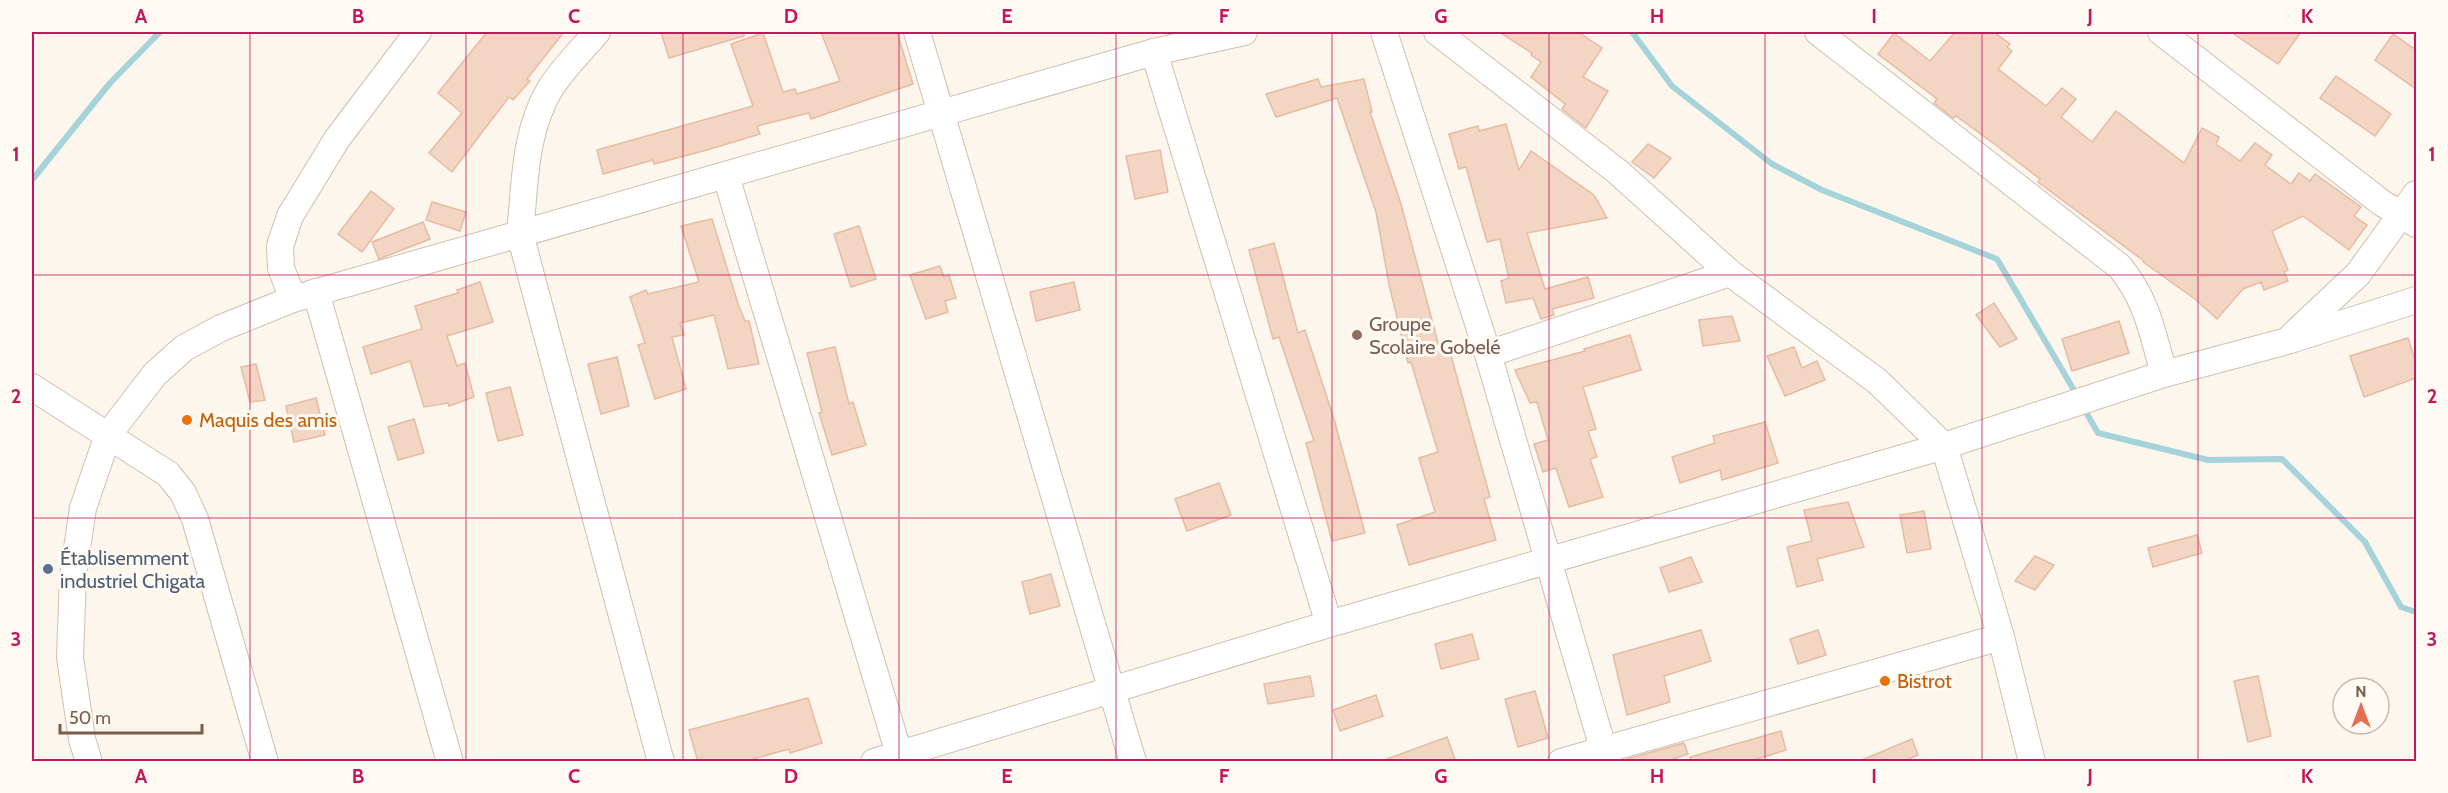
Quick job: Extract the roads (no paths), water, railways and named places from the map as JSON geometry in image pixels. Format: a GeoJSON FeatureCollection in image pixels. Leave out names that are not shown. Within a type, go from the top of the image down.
{"type":"FeatureCollection","features":[{"type":"Feature","properties":{"kind":"street"},"geometry":{"type":"LineString","coordinates":[[418,32],[337,140],[290,216],[280,246],[281,268],[305,296],[450,762]]}},
{"type":"Feature","properties":{"kind":"street"},"geometry":{"type":"LineString","coordinates":[[597,32],[550,89],[532,128],[526,164],[520,234],[661,762]]}},
{"type":"Feature","properties":{"kind":"street"},"geometry":{"type":"LineString","coordinates":[[917,32],[1133,762]]}},
{"type":"Feature","properties":{"kind":"street"},"geometry":{"type":"LineString","coordinates":[[89,762],[82,739],[70,657],[73,576],[83,508],[108,435],[155,374],[184,348],[221,328],[305,296],[1154,52],[1244,32]]}},
{"type":"Feature","properties":{"kind":"street"},"geometry":{"type":"LineString","coordinates":[[1384,32],[1488,354],[1605,755]]}},
{"type":"Feature","properties":{"kind":"street"},"geometry":{"type":"LineString","coordinates":[[1437,32],[1618,172],[1730,273],[1877,381],[1944,446],[2001,637],[2032,762]]}},
{"type":"Feature","properties":{"kind":"street"},"geometry":{"type":"LineString","coordinates":[[1818,32],[2120,267],[2136,287],[2146,308],[2164,374]]}},
{"type":"Feature","properties":{"kind":"street"},"geometry":{"type":"LineString","coordinates":[[2161,32],[2382,203],[2408,219]]}},
{"type":"Feature","properties":{"kind":"street"},"geometry":{"type":"LineString","coordinates":[[1154,52],[1329,624]]}},
{"type":"Feature","properties":{"kind":"street"},"geometry":{"type":"LineString","coordinates":[[726,176],[899,754]]}},
{"type":"Feature","properties":{"kind":"street"},"geometry":{"type":"LineString","coordinates":[[2287,341],[2358,274],[2408,219],[2416,194]]}},
{"type":"Feature","properties":{"kind":"street"},"geometry":{"type":"LineString","coordinates":[[1488,354],[1730,273]]}},
{"type":"Feature","properties":{"kind":"street"},"geometry":{"type":"LineString","coordinates":[[874,762],[1329,624],[1944,446],[2164,374],[2287,341],[2416,300]]}},
{"type":"Feature","properties":{"kind":"street"},"geometry":{"type":"LineString","coordinates":[[32,387],[168,474],[183,493],[201,538],[266,762]]}},
{"type":"Feature","properties":{"kind":"street"},"geometry":{"type":"LineString","coordinates":[[1561,762],[1605,755],[2001,637]]}},
{"type":"Feature","properties":{"kind":"waterway"},"geometry":{"type":"LineString","coordinates":[[32,180],[110,83],[160,32]]}},
{"type":"Feature","properties":{"kind":"waterway"},"geometry":{"type":"LineString","coordinates":[[1632,32],[1672,86],[1772,164],[1822,190],[1997,259],[2078,397]]}},
{"type":"Feature","properties":{"kind":"waterway"},"geometry":{"type":"LineString","coordinates":[[2083,407],[2098,433],[2208,460],[2282,459],[2365,542],[2401,607],[2416,612]]}},
{"type":"Feature","properties":{"kind":"place","name":"Groupe Scolaire Gobelé"},"geometry":{"type":"Point","coordinates":[1357,335]}},
{"type":"Feature","properties":{"kind":"place","name":"Maquis des amis"},"geometry":{"type":"Point","coordinates":[187,420]}},
{"type":"Feature","properties":{"kind":"place","name":"Établisemment industriel Chigata"},"geometry":{"type":"Point","coordinates":[48,569]}},
{"type":"Feature","properties":{"kind":"place","name":"Bistrot"},"geometry":{"type":"Point","coordinates":[1885,681]}}]}
